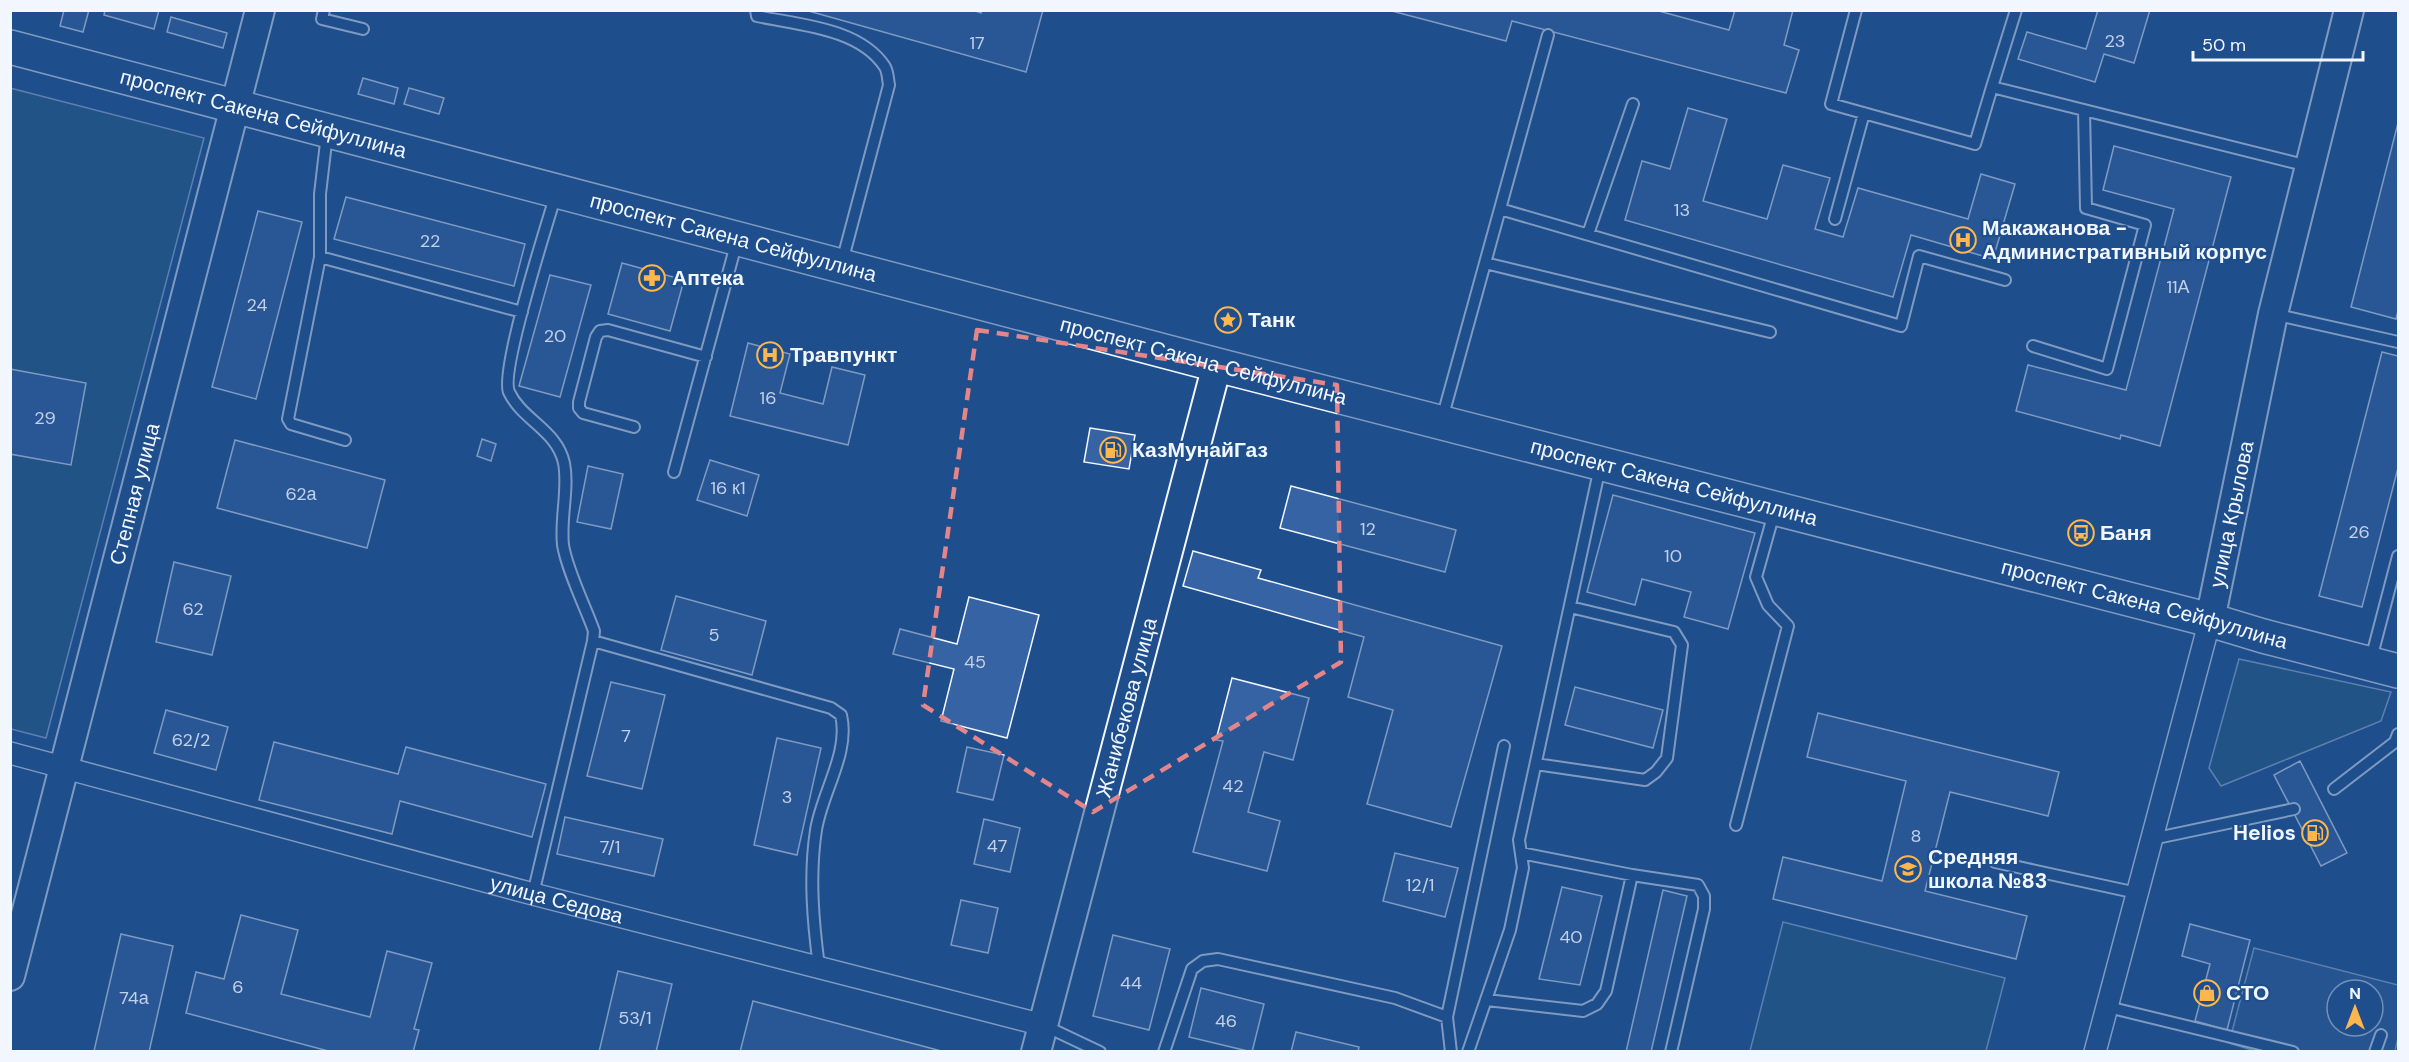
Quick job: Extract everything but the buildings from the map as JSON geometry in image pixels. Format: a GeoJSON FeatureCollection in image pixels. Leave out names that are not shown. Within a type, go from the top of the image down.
{"type":"FeatureCollection","features":[{"type":"Feature","properties":{"kind":"main road","name":"проспект Сакена Сейфуллина"},"geometry":{"type":"LineString","coordinates":[[10,47],[841,266],[2384,666]]}},
{"type":"Feature","properties":{"kind":"street","name":"Степная улица"},"geometry":{"type":"LineString","coordinates":[[10,976],[260,10]]}},
{"type":"Feature","properties":{"kind":"street","name":"улица Крылова"},"geometry":{"type":"LineString","coordinates":[[2098,1051],[2137,893],[2210,620],[2272,314],[2349,10]]}},
{"type":"Feature","properties":{"kind":"street","name":"Жанибекова улица"},"geometry":{"type":"LineString","coordinates":[[1040,1038],[1218,364]]}},
{"type":"Feature","properties":{"kind":"street","name":"улица Седова"},"geometry":{"type":"LineString","coordinates":[[10,753],[533,894],[819,967],[1040,1038]]}},
{"type":"Feature","properties":{"kind":"lane"},"geometry":{"type":"LineString","coordinates":[[324,10],[322,19],[363,29]]}},
{"type":"Feature","properties":{"kind":"lane"},"geometry":{"type":"LineString","coordinates":[[756,10],[757,16],[830,31],[865,46],[886,68],[889,85],[841,266]]}},
{"type":"Feature","properties":{"kind":"lane"},"geometry":{"type":"LineString","coordinates":[[1856,10],[1831,104],[1975,144],[2016,10]]}},
{"type":"Feature","properties":{"kind":"lane"},"geometry":{"type":"LineString","coordinates":[[1441,422],[1548,35]]}},
{"type":"Feature","properties":{"kind":"lane"},"geometry":{"type":"LineString","coordinates":[[1992,87],[2310,167]]}},
{"type":"Feature","properties":{"kind":"lane"},"geometry":{"type":"LineString","coordinates":[[1588,234],[1632,104]]}},
{"type":"Feature","properties":{"kind":"lane"},"geometry":{"type":"LineString","coordinates":[[2033,346],[2107,369],[2145,225],[2086,208],[2084,110]]}},
{"type":"Feature","properties":{"kind":"lane"},"geometry":{"type":"LineString","coordinates":[[1835,219],[1864,113]]}},
{"type":"Feature","properties":{"kind":"lane"},"geometry":{"type":"LineString","coordinates":[[328,130],[320,194],[320,258],[288,419],[291,424],[345,440]]}},
{"type":"Feature","properties":{"kind":"lane"},"geometry":{"type":"LineString","coordinates":[[533,894],[594,631],[564,545],[564,466],[561,452],[554,440],[516,402],[508,390],[507,378],[522,312],[557,190]]}},
{"type":"Feature","properties":{"kind":"lane"},"geometry":{"type":"LineString","coordinates":[[1500,209],[1901,326],[1919,256],[2005,280]]}},
{"type":"Feature","properties":{"kind":"lane"},"geometry":{"type":"LineString","coordinates":[[674,472],[738,238]]}},
{"type":"Feature","properties":{"kind":"lane"},"geometry":{"type":"LineString","coordinates":[[320,258],[522,312]]}},
{"type":"Feature","properties":{"kind":"lane"},"geometry":{"type":"LineString","coordinates":[[1485,263],[1770,332]]}},
{"type":"Feature","properties":{"kind":"lane"},"geometry":{"type":"LineString","coordinates":[[2272,314],[2398,342]]}},
{"type":"Feature","properties":{"kind":"lane"},"geometry":{"type":"LineString","coordinates":[[634,427],[583,413],[579,408],[596,337],[600,330],[608,330],[705,357]]}},
{"type":"Feature","properties":{"kind":"lane"},"geometry":{"type":"LineString","coordinates":[[1468,1052],[1510,930],[1522,868],[1519,840],[1601,463]]}},
{"type":"Feature","properties":{"kind":"lane"},"geometry":{"type":"LineString","coordinates":[[1736,825],[1788,626],[1768,605],[1756,577],[1775,508]]}},
{"type":"Feature","properties":{"kind":"lane"},"geometry":{"type":"LineString","coordinates":[[2384,666],[2398,556]]}},
{"type":"Feature","properties":{"kind":"lane"},"geometry":{"type":"LineString","coordinates":[[1536,764],[1646,780],[1656,772],[1666,758],[1682,661],[1682,645],[1674,632],[1570,607]]}},
{"type":"Feature","properties":{"kind":"lane"},"geometry":{"type":"LineString","coordinates":[[593,641],[831,708],[841,714],[843,742],[816,828],[812,868],[812,908],[819,967]]}},
{"type":"Feature","properties":{"kind":"lane"},"geometry":{"type":"LineString","coordinates":[[2334,789],[2395,742],[2398,734]]}},
{"type":"Feature","properties":{"kind":"lane"},"geometry":{"type":"LineString","coordinates":[[1451,1052],[1447,1017],[1504,746]]}},
{"type":"Feature","properties":{"kind":"lane"},"geometry":{"type":"LineString","coordinates":[[2152,839],[2294,809]]}},
{"type":"Feature","properties":{"kind":"lane"},"geometry":{"type":"LineString","coordinates":[[1521,853],[1632,875],[1698,885],[1704,896],[1704,909],[1671,1052]]}},
{"type":"Feature","properties":{"kind":"lane"},"geometry":{"type":"LineString","coordinates":[[1995,862],[2137,893]]}},
{"type":"Feature","properties":{"kind":"lane"},"geometry":{"type":"LineString","coordinates":[[1487,1000],[1583,1011],[1598,1004],[1606,992],[1632,875]]}},
{"type":"Feature","properties":{"kind":"lane"},"geometry":{"type":"LineString","coordinates":[[1164,1052],[1192,969],[1203,961],[1218,959],[1395,998],[1447,1017]]}},
{"type":"Feature","properties":{"kind":"lane"},"geometry":{"type":"LineString","coordinates":[[2108,1007],[2293,1052]]}},
{"type":"Feature","properties":{"kind":"lane","name":"улица Седова"},"geometry":{"type":"LineString","coordinates":[[1040,1038],[1100,1052]]}},
{"type":"Feature","properties":{"kind":"highlighted area"},"geometry":{"type":"Polygon","coordinates":[[[977,330],[1337,385],[1341,662],[1093,812],[923,705],[977,330]]]}},
{"type":"Feature","properties":{"kind":"shaded area"},"geometry":{"type":"Polygon","coordinates":[[[10,88],[204,138],[46,738],[11,729],[10,88]]]}},
{"type":"Feature","properties":{"kind":"shaded area"},"geometry":{"type":"Polygon","coordinates":[[[2239,659],[2391,692],[2381,721],[2221,786],[2209,768],[2239,659]]]}},
{"type":"Feature","properties":{"kind":"shaded area"},"geometry":{"type":"Polygon","coordinates":[[[1783,922],[2005,978],[1986,1051],[1750,1051],[1783,922]]]}},
{"type":"Feature","properties":{"kind":"shaded area"},"geometry":{"type":"Polygon","coordinates":[[[2254,948],[2371,978],[2325,978],[2325,1038],[2385,1038],[2385,982],[2398,985],[2398,1038],[2395,1051],[2255,1051],[2229,1043],[2254,948]]]}},
{"type":"Feature","properties":{"kind":"place","name":"Макажанова - Административный корпус"},"geometry":{"type":"Point","coordinates":[1963,240]}},
{"type":"Feature","properties":{"kind":"place","name":"Аптека"},"geometry":{"type":"Point","coordinates":[652,278]}},
{"type":"Feature","properties":{"kind":"place","name":"Танк"},"geometry":{"type":"Point","coordinates":[1228,320]}},
{"type":"Feature","properties":{"kind":"place","name":"Травпункт"},"geometry":{"type":"Point","coordinates":[770,355]}},
{"type":"Feature","properties":{"kind":"place","name":"КазМунайГаз"},"geometry":{"type":"Point","coordinates":[1113,450]}},
{"type":"Feature","properties":{"kind":"place","name":"Баня"},"geometry":{"type":"Point","coordinates":[2081,533]}},
{"type":"Feature","properties":{"kind":"place","name":"Helios"},"geometry":{"type":"Point","coordinates":[2315,833]}},
{"type":"Feature","properties":{"kind":"place","name":"Средняя школа №83"},"geometry":{"type":"Point","coordinates":[1908,869]}},
{"type":"Feature","properties":{"kind":"place","name":"СТО"},"geometry":{"type":"Point","coordinates":[2207,993]}}]}
